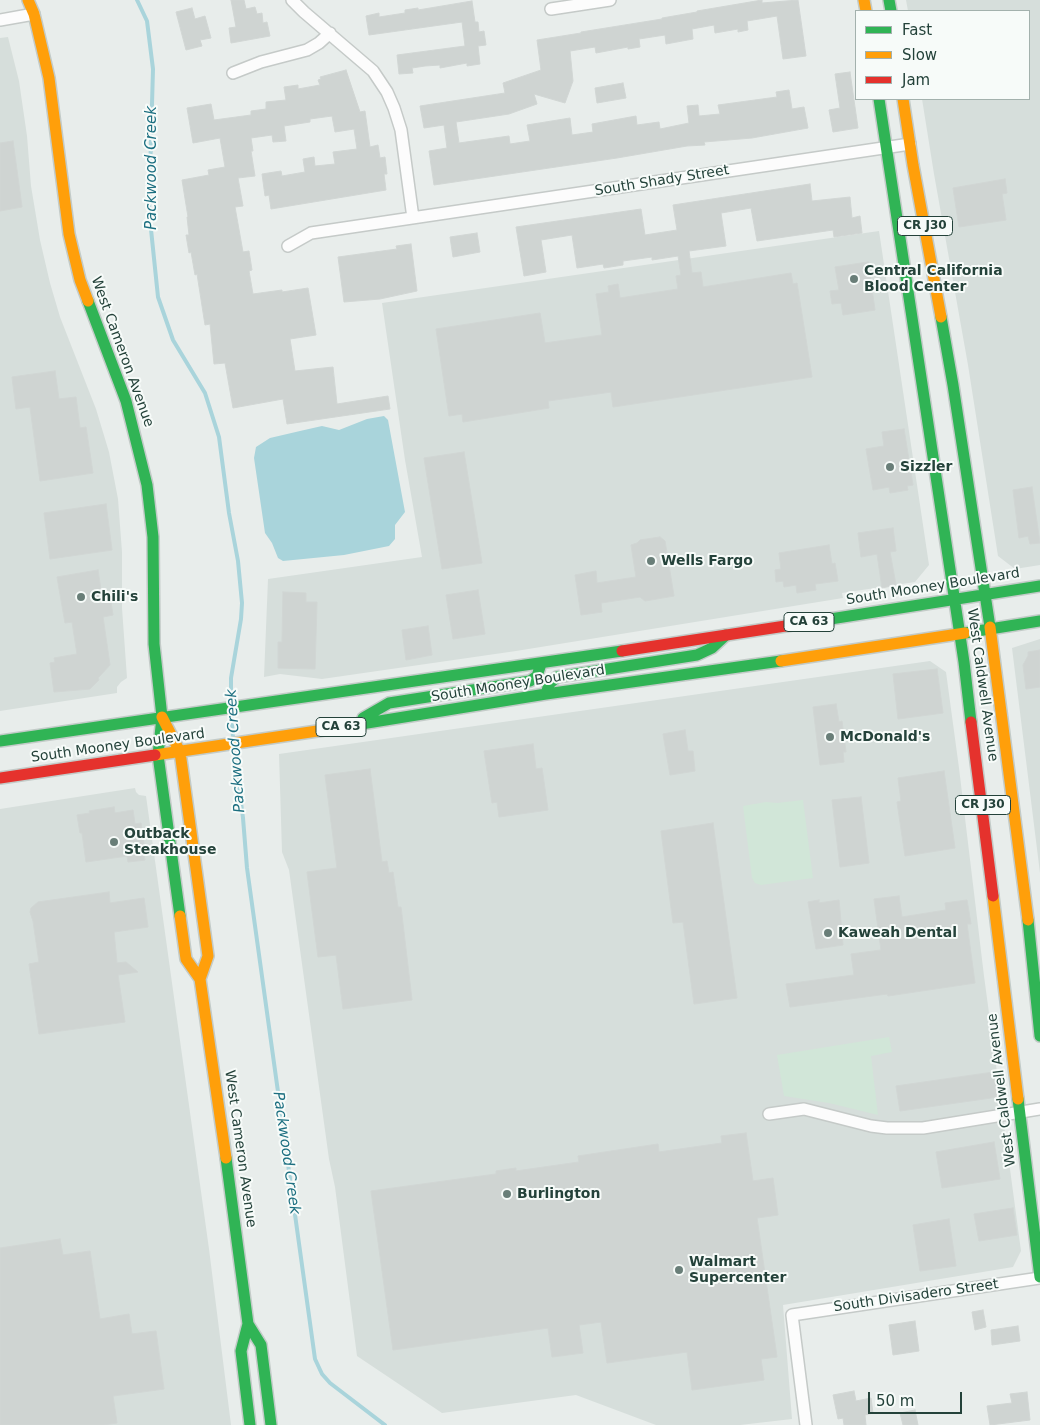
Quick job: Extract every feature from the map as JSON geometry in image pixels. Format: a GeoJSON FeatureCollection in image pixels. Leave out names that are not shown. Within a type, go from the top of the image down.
{"type":"FeatureCollection","features":[{"type":"Feature","properties":{"kind":"main road","name":"West Cameron Avenue"},"geometry":{"type":"LineString","coordinates":[[28,0],[34,14],[49,78],[69,234],[80,280],[130,413],[147,485],[153,537],[155,655],[162,717],[158,755],[186,959],[200,979],[248,1324],[241,1351],[250,1425]]}},
{"type":"Feature","properties":{"kind":"main road","name":"West Caldwell Avenue"},"geometry":{"type":"LineString","coordinates":[[879,100],[960,633],[1040,1277]]}},
{"type":"Feature","properties":{"kind":"main road","name":"West Caldwell Avenue"},"geometry":{"type":"LineString","coordinates":[[903,100],[953,385],[991,628],[1032,951],[1040,1036]]}},
{"type":"Feature","properties":{"kind":"main road","name":"South Mooney Boulevard"},"geometry":{"type":"LineString","coordinates":[[0,742],[207,710],[541,664],[1040,586]]}},
{"type":"Feature","properties":{"kind":"main road","name":"South Mooney Boulevard"},"geometry":{"type":"LineString","coordinates":[[0,778],[212,748],[546,694],[863,650],[1040,620]]}},
{"type":"Feature","properties":{"kind":"main road"},"geometry":{"type":"LineString","coordinates":[[546,694],[549,684],[557,676],[698,655],[712,648],[727,634]]}},
{"type":"Feature","properties":{"kind":"main road"},"geometry":{"type":"LineString","coordinates":[[351,725],[390,703],[530,681],[537,676],[541,664]]}},
{"type":"Feature","properties":{"kind":"main road","name":"West Cameron Avenue"},"geometry":{"type":"LineString","coordinates":[[162,717],[180,752],[208,956],[200,979]]}},
{"type":"Feature","properties":{"kind":"main road"},"geometry":{"type":"LineString","coordinates":[[1020,1112],[1032,1126]]}},
{"type":"Feature","properties":{"kind":"main road","name":"West Cameron Avenue"},"geometry":{"type":"LineString","coordinates":[[248,1324],[262,1345],[271,1425]]}},
{"type":"Feature","properties":{"kind":"street"},"geometry":{"type":"LineString","coordinates":[[292,0],[373,70],[387,92],[401,130],[413,218]]}},
{"type":"Feature","properties":{"kind":"street"},"geometry":{"type":"LineString","coordinates":[[551,9],[610,0]]}},
{"type":"Feature","properties":{"kind":"street"},"geometry":{"type":"LineString","coordinates":[[0,20],[34,14]]}},
{"type":"Feature","properties":{"kind":"street"},"geometry":{"type":"LineString","coordinates":[[233,73],[261,62],[307,50],[319,43],[330,33]]}},
{"type":"Feature","properties":{"kind":"street","name":"South Shady Street"},"geometry":{"type":"LineString","coordinates":[[288,246],[311,233],[910,144]]}},
{"type":"Feature","properties":{"kind":"street"},"geometry":{"type":"LineString","coordinates":[[769,1114],[804,1109],[872,1126],[923,1128],[1040,1109]]}},
{"type":"Feature","properties":{"kind":"street","name":"South Divisadero Street"},"geometry":{"type":"LineString","coordinates":[[806,1425],[792,1315],[1040,1277]]}},
{"type":"Feature","properties":{"kind":"shaded area"},"geometry":{"type":"Polygon","coordinates":[[[906,0],[1040,0],[1040,565],[1015,569],[998,556],[968,365],[922,100],[1030,100],[1030,10],[908,10],[906,0]]]}},
{"type":"Feature","properties":{"kind":"shaded area"},"geometry":{"type":"Polygon","coordinates":[[[8,37],[19,81],[27,136],[31,186],[40,240],[50,283],[60,317],[96,409],[109,452],[118,499],[127,678],[117,687],[117,693],[0,711],[0,38],[8,37]]]}},
{"type":"Feature","properties":{"kind":"shaded area"},"geometry":{"type":"Polygon","coordinates":[[[879,231],[929,565],[915,582],[842,593],[843,598],[516,651],[322,679],[280,674],[264,677],[268,579],[422,557],[405,460],[382,303],[879,231]]]}},
{"type":"Feature","properties":{"kind":"shaded area"},"geometry":{"type":"Polygon","coordinates":[[[1040,639],[1040,873],[1012,648],[1040,639]]]}},
{"type":"Feature","properties":{"kind":"shaded area"},"geometry":{"type":"Polygon","coordinates":[[[930,661],[946,672],[1021,1251],[1013,1267],[783,1305],[792,1419],[740,1425],[656,1425],[576,1395],[442,1413],[357,1356],[335,1187],[329,1159],[289,870],[282,852],[279,754],[930,661]]]}},
{"type":"Feature","properties":{"kind":"shaded area"},"geometry":{"type":"Polygon","coordinates":[[[135,788],[139,795],[146,796],[209,1249],[231,1425],[0,1425],[0,809],[135,788]]]}},
{"type":"Feature","properties":{"kind":"green space"},"geometry":{"type":"Polygon","coordinates":[[[803,800],[813,878],[761,885],[755,883],[752,878],[743,806],[766,802],[777,803],[803,800]]]}},
{"type":"Feature","properties":{"kind":"green space"},"geometry":{"type":"Polygon","coordinates":[[[889,1037],[892,1052],[871,1056],[878,1115],[829,1103],[784,1096],[777,1055],[889,1037]]]}},
{"type":"Feature","properties":{"kind":"water"},"geometry":{"type":"Polygon","coordinates":[[[384,416],[388,420],[405,512],[395,525],[395,539],[389,546],[344,555],[283,561],[278,558],[272,543],[265,533],[254,458],[256,447],[270,438],[322,426],[339,430],[367,419],[384,416]]]}},
{"type":"Feature","properties":{"kind":"building"},"geometry":{"type":"Polygon","coordinates":[[[231,0],[244,0],[246,9],[255,7],[257,14],[262,13],[263,23],[267,22],[270,36],[231,43],[229,28],[236,27],[231,0]]]}},
{"type":"Feature","properties":{"kind":"building"},"geometry":{"type":"Polygon","coordinates":[[[762,0],[762,3],[798,0],[806,56],[783,59],[777,16],[747,21],[748,30],[738,32],[738,29],[715,33],[714,25],[692,29],[693,39],[666,44],[665,35],[639,39],[640,47],[628,49],[628,47],[596,53],[595,47],[570,51],[573,81],[565,103],[534,94],[537,104],[509,114],[456,122],[459,143],[509,136],[510,144],[530,141],[527,125],[570,118],[572,135],[593,132],[592,124],[636,116],[637,125],[659,122],[660,129],[689,123],[687,106],[698,105],[699,116],[720,114],[718,105],[777,97],[776,92],[789,90],[792,109],[804,107],[808,128],[752,138],[704,142],[705,145],[687,146],[434,185],[429,151],[447,148],[444,125],[424,128],[420,106],[505,93],[503,83],[541,70],[537,40],[762,0]]]}},
{"type":"Feature","properties":{"kind":"building"},"geometry":{"type":"Polygon","coordinates":[[[472,1],[475,22],[478,22],[479,32],[484,31],[486,45],[478,46],[480,64],[467,66],[467,63],[440,68],[440,65],[425,66],[412,68],[413,73],[399,74],[397,55],[465,46],[462,22],[369,35],[366,16],[379,13],[379,17],[405,13],[405,10],[418,8],[418,10],[472,1]]]}},
{"type":"Feature","properties":{"kind":"building"},"geometry":{"type":"Polygon","coordinates":[[[192,8],[195,19],[205,16],[211,38],[200,40],[202,46],[186,50],[176,12],[192,8]]]}},
{"type":"Feature","properties":{"kind":"building"},"geometry":{"type":"Polygon","coordinates":[[[346,70],[360,112],[365,111],[370,147],[378,145],[380,158],[385,157],[387,174],[384,174],[386,190],[271,209],[269,195],[265,196],[262,174],[281,171],[282,176],[305,172],[303,159],[314,157],[315,166],[335,164],[333,152],[357,149],[354,129],[335,132],[332,116],[310,119],[310,122],[284,126],[286,141],[273,142],[272,135],[251,138],[255,176],[238,178],[243,206],[235,207],[243,252],[249,251],[252,270],[249,271],[253,294],[308,288],[316,335],[290,339],[295,371],[333,367],[337,404],[388,396],[390,409],[287,424],[283,399],[233,408],[225,363],[214,364],[210,324],[205,325],[197,274],[195,275],[191,252],[189,253],[186,235],[189,235],[188,217],[182,180],[209,175],[208,170],[225,167],[220,138],[193,143],[187,108],[211,104],[214,120],[251,115],[251,111],[266,109],[266,102],[286,100],[284,87],[298,85],[298,89],[320,85],[318,80],[321,79],[320,77],[346,70]]]}},
{"type":"Feature","properties":{"kind":"building"},"geometry":{"type":"Polygon","coordinates":[[[850,72],[858,128],[833,132],[829,110],[840,108],[835,74],[850,72]]]}},
{"type":"Feature","properties":{"kind":"building"},"geometry":{"type":"Polygon","coordinates":[[[623,83],[626,98],[597,103],[595,88],[623,83]]]}},
{"type":"Feature","properties":{"kind":"building"},"geometry":{"type":"Polygon","coordinates":[[[13,141],[22,207],[0,211],[0,143],[13,141]]]}},
{"type":"Feature","properties":{"kind":"building"},"geometry":{"type":"Polygon","coordinates":[[[1005,179],[1007,193],[1002,194],[1006,220],[959,227],[953,188],[1005,179]]]}},
{"type":"Feature","properties":{"kind":"building"},"geometry":{"type":"Polygon","coordinates":[[[810,184],[812,201],[850,197],[852,218],[860,216],[862,233],[834,237],[833,230],[757,241],[751,208],[721,213],[726,246],[689,251],[692,273],[701,272],[703,287],[791,273],[793,284],[797,283],[812,377],[613,407],[611,392],[548,401],[549,408],[463,422],[462,414],[449,416],[436,329],[540,313],[545,343],[602,335],[596,294],[609,292],[608,286],[618,284],[620,298],[678,289],[676,276],[681,275],[678,256],[652,260],[652,257],[623,261],[623,265],[604,268],[603,264],[577,268],[572,235],[541,240],[546,272],[524,276],[516,227],[641,209],[645,235],[677,230],[673,205],[810,184]]]}},
{"type":"Feature","properties":{"kind":"building"},"geometry":{"type":"Polygon","coordinates":[[[477,233],[480,252],[453,257],[450,237],[477,233]]]}},
{"type":"Feature","properties":{"kind":"building"},"geometry":{"type":"Polygon","coordinates":[[[411,244],[417,291],[380,299],[344,302],[338,257],[397,249],[396,246],[411,244]]]}},
{"type":"Feature","properties":{"kind":"building","name":"Central California Blood Center"},"geometry":{"type":"Polygon","coordinates":[[[868,262],[875,310],[843,315],[841,303],[832,304],[830,291],[839,290],[835,267],[868,262]]]}},
{"type":"Feature","properties":{"kind":"building"},"geometry":{"type":"Polygon","coordinates":[[[55,371],[59,399],[76,397],[80,428],[86,427],[93,473],[40,481],[30,407],[16,409],[12,377],[55,371]]]}},
{"type":"Feature","properties":{"kind":"building","name":"Sizzler"},"geometry":{"type":"Polygon","coordinates":[[[904,429],[913,485],[907,486],[908,490],[890,493],[889,487],[873,490],[866,449],[884,446],[882,432],[904,429]]]}},
{"type":"Feature","properties":{"kind":"building"},"geometry":{"type":"Polygon","coordinates":[[[464,452],[482,563],[442,569],[424,458],[464,452]]]}},
{"type":"Feature","properties":{"kind":"building"},"geometry":{"type":"Polygon","coordinates":[[[1032,487],[1040,543],[1030,544],[1028,536],[1019,538],[1013,490],[1032,487]]]}},
{"type":"Feature","properties":{"kind":"building"},"geometry":{"type":"Polygon","coordinates":[[[106,504],[112,550],[50,559],[44,513],[106,504]]]}},
{"type":"Feature","properties":{"kind":"building"},"geometry":{"type":"Polygon","coordinates":[[[893,528],[896,551],[890,552],[896,585],[882,588],[877,554],[861,557],[858,533],[893,528]]]}},
{"type":"Feature","properties":{"kind":"building","name":"Wells Fargo"},"geometry":{"type":"Polygon","coordinates":[[[660,537],[665,541],[674,596],[645,601],[640,597],[601,603],[602,612],[581,615],[575,575],[596,571],[597,583],[636,577],[631,545],[640,540],[660,537]]]}},
{"type":"Feature","properties":{"kind":"building"},"geometry":{"type":"Polygon","coordinates":[[[829,545],[832,564],[835,563],[838,581],[815,584],[816,590],[797,593],[796,585],[784,587],[783,581],[776,582],[775,570],[781,569],[779,553],[829,545]]]}},
{"type":"Feature","properties":{"kind":"building"},"geometry":{"type":"Polygon","coordinates":[[[98,570],[102,597],[110,596],[113,615],[103,617],[110,665],[90,689],[54,692],[50,663],[55,662],[54,658],[77,654],[72,622],[65,623],[57,577],[98,570]]]}},
{"type":"Feature","properties":{"kind":"building"},"geometry":{"type":"Polygon","coordinates":[[[478,590],[485,634],[453,639],[446,595],[478,590]]]}},
{"type":"Feature","properties":{"kind":"building"},"geometry":{"type":"Polygon","coordinates":[[[283,592],[306,593],[306,602],[317,602],[315,669],[278,668],[278,642],[282,642],[283,592]]]}},
{"type":"Feature","properties":{"kind":"building"},"geometry":{"type":"Polygon","coordinates":[[[428,626],[432,655],[406,660],[402,630],[428,626]]]}},
{"type":"Feature","properties":{"kind":"building"},"geometry":{"type":"Polygon","coordinates":[[[1040,650],[1040,687],[1026,689],[1023,665],[1028,652],[1040,650]]]}},
{"type":"Feature","properties":{"kind":"building"},"geometry":{"type":"Polygon","coordinates":[[[937,669],[943,713],[898,719],[893,674],[937,669]]]}},
{"type":"Feature","properties":{"kind":"building","name":"McDonald's"},"geometry":{"type":"Polygon","coordinates":[[[836,704],[839,722],[842,721],[846,752],[843,752],[844,762],[820,765],[813,707],[836,704]]]}},
{"type":"Feature","properties":{"kind":"building"},"geometry":{"type":"Polygon","coordinates":[[[685,730],[688,751],[693,751],[695,771],[670,775],[663,734],[685,730]]]}},
{"type":"Feature","properties":{"kind":"building"},"geometry":{"type":"Polygon","coordinates":[[[533,744],[536,769],[542,768],[548,810],[499,817],[497,802],[492,803],[484,751],[533,744]]]}},
{"type":"Feature","properties":{"kind":"building"},"geometry":{"type":"Polygon","coordinates":[[[370,769],[382,862],[387,861],[389,873],[393,872],[398,907],[401,907],[412,1000],[343,1009],[336,955],[318,957],[307,872],[337,868],[325,775],[370,769]]]}},
{"type":"Feature","properties":{"kind":"building"},"geometry":{"type":"Polygon","coordinates":[[[944,771],[955,848],[905,856],[897,802],[901,801],[898,778],[944,771]]]}},
{"type":"Feature","properties":{"kind":"building"},"geometry":{"type":"Polygon","coordinates":[[[861,797],[869,863],[840,867],[832,800],[861,797]]]}},
{"type":"Feature","properties":{"kind":"building","name":"Outback Steakhouse"},"geometry":{"type":"Polygon","coordinates":[[[114,807],[115,813],[133,810],[135,824],[141,823],[145,860],[128,862],[127,856],[86,862],[82,833],[80,833],[77,815],[114,807]]]}},
{"type":"Feature","properties":{"kind":"building"},"geometry":{"type":"Polygon","coordinates":[[[713,823],[737,998],[694,1004],[683,922],[673,923],[661,831],[713,823]]]}},
{"type":"Feature","properties":{"kind":"building"},"geometry":{"type":"Polygon","coordinates":[[[109,892],[110,903],[144,898],[148,927],[114,932],[117,963],[126,962],[138,972],[118,975],[125,1022],[39,1034],[29,964],[39,962],[30,912],[31,908],[38,902],[109,892]]]}},
{"type":"Feature","properties":{"kind":"building"},"geometry":{"type":"Polygon","coordinates":[[[899,896],[902,917],[946,910],[945,903],[967,900],[971,924],[967,924],[975,983],[888,996],[887,994],[790,1007],[786,984],[854,975],[851,954],[881,950],[874,899],[899,896]]]}},
{"type":"Feature","properties":{"kind":"building","name":"Kaweah Dental"},"geometry":{"type":"Polygon","coordinates":[[[819,900],[819,903],[839,900],[843,945],[816,949],[808,902],[819,900]]]}},
{"type":"Feature","properties":{"kind":"building"},"geometry":{"type":"Polygon","coordinates":[[[994,1072],[998,1097],[900,1111],[896,1086],[994,1072]]]}},
{"type":"Feature","properties":{"kind":"building"},"geometry":{"type":"Polygon","coordinates":[[[746,1133],[753,1181],[773,1178],[778,1215],[757,1218],[777,1357],[761,1359],[764,1380],[692,1390],[687,1352],[607,1363],[601,1322],[579,1325],[583,1353],[552,1357],[548,1328],[393,1350],[371,1191],[496,1174],[496,1171],[516,1168],[516,1171],[579,1162],[578,1156],[658,1144],[659,1152],[722,1143],[721,1136],[746,1133]]]}},
{"type":"Feature","properties":{"kind":"building"},"geometry":{"type":"Polygon","coordinates":[[[994,1142],[1000,1179],[942,1188],[936,1152],[994,1142]]]}},
{"type":"Feature","properties":{"kind":"building"},"geometry":{"type":"Polygon","coordinates":[[[1013,1208],[1017,1235],[979,1241],[974,1214],[1013,1208]]]}},
{"type":"Feature","properties":{"kind":"building"},"geometry":{"type":"Polygon","coordinates":[[[949,1219],[956,1266],[920,1271],[913,1225],[949,1219]]]}},
{"type":"Feature","properties":{"kind":"building"},"geometry":{"type":"Polygon","coordinates":[[[60,1239],[63,1255],[90,1251],[100,1319],[129,1314],[132,1334],[156,1331],[164,1389],[113,1396],[117,1423],[103,1425],[0,1425],[0,1248],[60,1239]]]}},
{"type":"Feature","properties":{"kind":"building"},"geometry":{"type":"Polygon","coordinates":[[[983,1310],[986,1327],[975,1330],[972,1312],[983,1310]]]}},
{"type":"Feature","properties":{"kind":"building"},"geometry":{"type":"Polygon","coordinates":[[[915,1321],[919,1351],[893,1355],[889,1325],[915,1321]]]}},
{"type":"Feature","properties":{"kind":"building"},"geometry":{"type":"Polygon","coordinates":[[[1018,1326],[1020,1341],[992,1345],[991,1330],[1018,1326]]]}},
{"type":"Feature","properties":{"kind":"building"},"geometry":{"type":"Polygon","coordinates":[[[854,1391],[856,1401],[871,1398],[873,1413],[865,1415],[866,1425],[844,1425],[843,1418],[838,1419],[833,1395],[854,1391]]]}},
{"type":"Feature","properties":{"kind":"building"},"geometry":{"type":"Polygon","coordinates":[[[1027,1392],[1030,1420],[990,1425],[987,1406],[1012,1403],[1010,1394],[1027,1392]]]}},
{"type":"Feature","properties":{"kind":"building"},"geometry":{"type":"Polygon","coordinates":[[[915,1410],[918,1425],[903,1425],[900,1413],[915,1410]]]}},
{"type":"Feature","properties":{"kind":"waterway","name":"Packwood Creek"},"geometry":{"type":"LineString","coordinates":[[137,0],[147,21],[153,69],[149,210],[158,297],[173,340],[205,393],[219,437],[229,513],[238,561],[242,603],[231,678],[231,703]]}},
{"type":"Feature","properties":{"kind":"waterway","name":"Packwood Creek"},"geometry":{"type":"LineString","coordinates":[[231,712],[233,737]]}},
{"type":"Feature","properties":{"kind":"waterway","name":"Packwood Creek"},"geometry":{"type":"LineString","coordinates":[[234,749],[247,868],[315,1359],[322,1374],[330,1383],[385,1425]]}},
{"type":"Feature","properties":{"kind":"traffic: fast"},"geometry":{"type":"LineString","coordinates":[[889,0],[891,10]]}},
{"type":"Feature","properties":{"kind":"traffic: fast"},"geometry":{"type":"LineString","coordinates":[[879,100],[964,662],[971,722]]}},
{"type":"Feature","properties":{"kind":"traffic: fast"},"geometry":{"type":"LineString","coordinates":[[88,301],[126,401],[147,485],[153,537],[154,644],[162,717],[158,755],[180,916]]}},
{"type":"Feature","properties":{"kind":"traffic: fast"},"geometry":{"type":"LineString","coordinates":[[941,317],[990,627]]}},
{"type":"Feature","properties":{"kind":"traffic: fast"},"geometry":{"type":"LineString","coordinates":[[805,623],[1040,586]]}},
{"type":"Feature","properties":{"kind":"traffic: fast"},"geometry":{"type":"LineString","coordinates":[[965,633],[1040,621]]}},
{"type":"Feature","properties":{"kind":"traffic: fast"},"geometry":{"type":"LineString","coordinates":[[546,694],[549,684],[557,677],[697,655],[712,648],[726,635]]}},
{"type":"Feature","properties":{"kind":"traffic: fast"},"geometry":{"type":"LineString","coordinates":[[0,741],[622,651]]}},
{"type":"Feature","properties":{"kind":"traffic: fast"},"geometry":{"type":"LineString","coordinates":[[324,730],[546,694],[781,661]]}},
{"type":"Feature","properties":{"kind":"traffic: fast"},"geometry":{"type":"LineString","coordinates":[[363,718],[389,703],[530,681],[537,676],[541,664]]}},
{"type":"Feature","properties":{"kind":"traffic: fast"},"geometry":{"type":"LineString","coordinates":[[1028,920],[1040,1036]]}},
{"type":"Feature","properties":{"kind":"traffic: fast"},"geometry":{"type":"LineString","coordinates":[[1018,1099],[1040,1277]]}},
{"type":"Feature","properties":{"kind":"traffic: fast"},"geometry":{"type":"LineString","coordinates":[[226,1158],[248,1324],[241,1351],[250,1425]]}},
{"type":"Feature","properties":{"kind":"traffic: fast"},"geometry":{"type":"LineString","coordinates":[[248,1324],[261,1345],[271,1425]]}},
{"type":"Feature","properties":{"kind":"traffic: slow"},"geometry":{"type":"LineString","coordinates":[[28,0],[34,14],[49,78],[69,234],[80,280],[88,301]]}},
{"type":"Feature","properties":{"kind":"traffic: slow"},"geometry":{"type":"LineString","coordinates":[[864,0],[866,10]]}},
{"type":"Feature","properties":{"kind":"traffic: slow"},"geometry":{"type":"LineString","coordinates":[[903,100],[941,317]]}},
{"type":"Feature","properties":{"kind":"traffic: slow"},"geometry":{"type":"LineString","coordinates":[[990,627],[1028,920]]}},
{"type":"Feature","properties":{"kind":"traffic: slow"},"geometry":{"type":"LineString","coordinates":[[781,661],[965,633]]}},
{"type":"Feature","properties":{"kind":"traffic: slow"},"geometry":{"type":"LineString","coordinates":[[162,717],[180,752],[208,956],[200,979]]}},
{"type":"Feature","properties":{"kind":"traffic: slow"},"geometry":{"type":"LineString","coordinates":[[155,755],[324,730]]}},
{"type":"Feature","properties":{"kind":"traffic: slow"},"geometry":{"type":"LineString","coordinates":[[993,896],[1018,1099]]}},
{"type":"Feature","properties":{"kind":"traffic: slow"},"geometry":{"type":"LineString","coordinates":[[180,916],[186,959],[200,979],[226,1158]]}},
{"type":"Feature","properties":{"kind":"traffic: jam"},"geometry":{"type":"LineString","coordinates":[[622,651],[805,623]]}},
{"type":"Feature","properties":{"kind":"traffic: jam"},"geometry":{"type":"LineString","coordinates":[[971,722],[993,896]]}},
{"type":"Feature","properties":{"kind":"traffic: jam"},"geometry":{"type":"LineString","coordinates":[[0,778],[155,755]]}},
{"type":"Feature","properties":{"kind":"place","name":"Central California Blood Center"},"geometry":{"type":"Point","coordinates":[854,279]}},
{"type":"Feature","properties":{"kind":"place","name":"Sizzler"},"geometry":{"type":"Point","coordinates":[890,467]}},
{"type":"Feature","properties":{"kind":"place","name":"Wells Fargo"},"geometry":{"type":"Point","coordinates":[651,561]}},
{"type":"Feature","properties":{"kind":"place","name":"Chili's"},"geometry":{"type":"Point","coordinates":[81,597]}},
{"type":"Feature","properties":{"kind":"place","name":"McDonald's"},"geometry":{"type":"Point","coordinates":[830,737]}},
{"type":"Feature","properties":{"kind":"place","name":"Outback Steakhouse"},"geometry":{"type":"Point","coordinates":[114,842]}},
{"type":"Feature","properties":{"kind":"place","name":"Kaweah Dental"},"geometry":{"type":"Point","coordinates":[828,933]}},
{"type":"Feature","properties":{"kind":"place","name":"Burlington"},"geometry":{"type":"Point","coordinates":[507,1194]}},
{"type":"Feature","properties":{"kind":"place","name":"Walmart Supercenter"},"geometry":{"type":"Point","coordinates":[679,1270]}}]}
